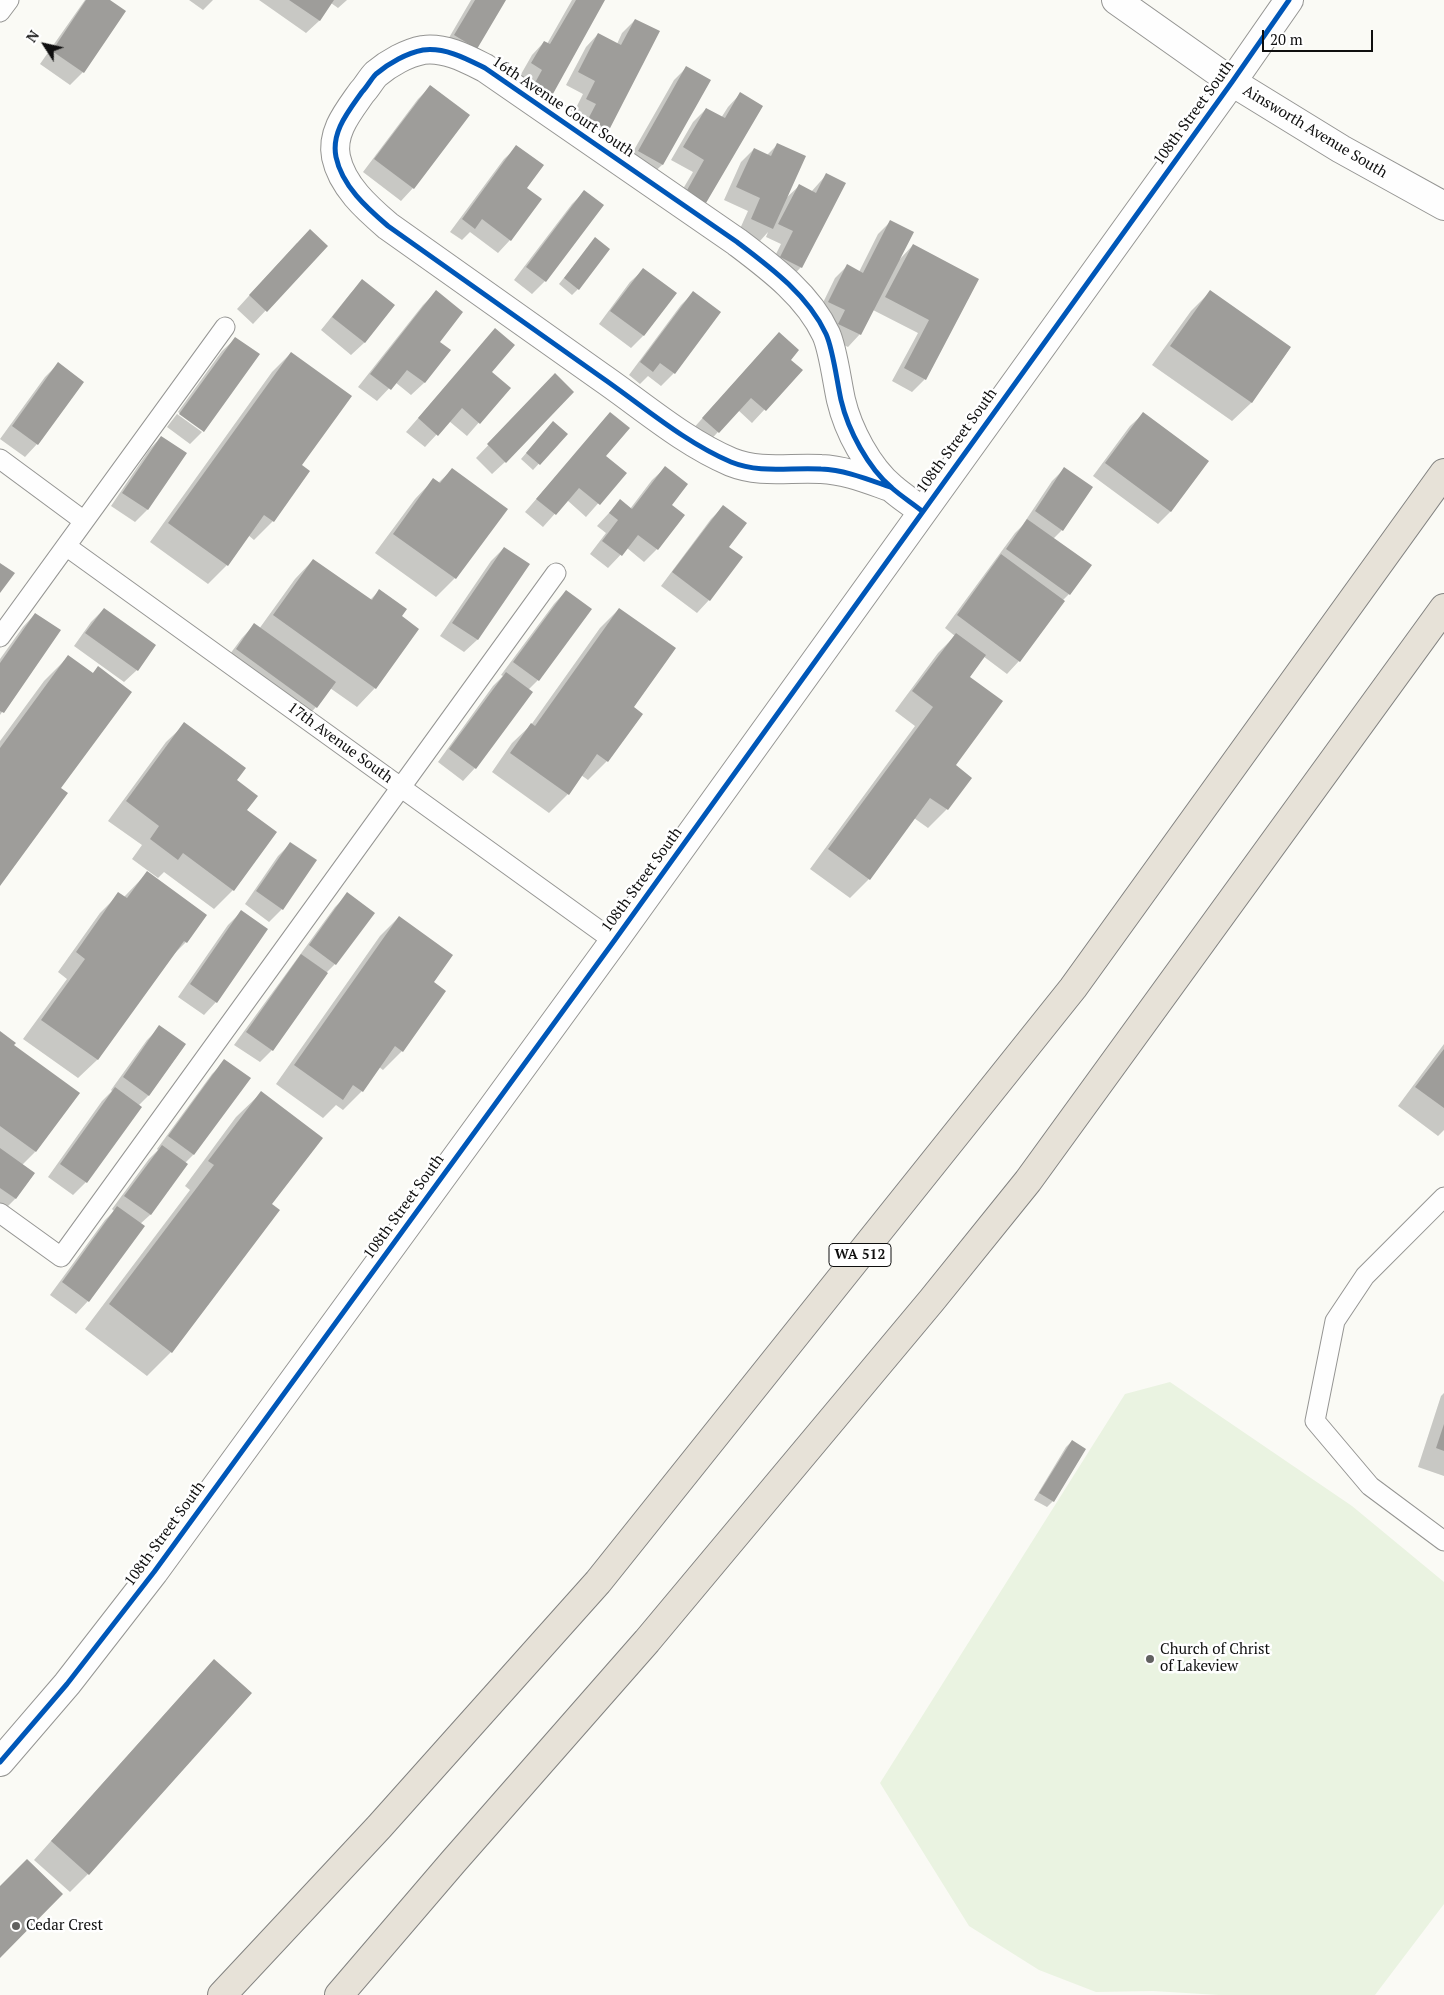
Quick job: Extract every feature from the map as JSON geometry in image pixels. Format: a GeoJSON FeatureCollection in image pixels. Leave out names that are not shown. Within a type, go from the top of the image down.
{"type":"FeatureCollection","features":[{"type":"Feature","properties":{"kind":"highway","name":"WA 512"},"geometry":{"type":"LineString","coordinates":[[222,1995],[380,1827],[610,1567],[1074,988],[1444,473]]}},
{"type":"Feature","properties":{"kind":"highway"},"geometry":{"type":"LineString","coordinates":[[340,1995],[453,1862],[654,1633],[932,1300],[1016,1196],[1444,608]]}},
{"type":"Feature","properties":{"kind":"street","name":"Ainsworth Avenue South"},"geometry":{"type":"LineString","coordinates":[[1116,0],[1232,82],[1341,149],[1444,206]]}},
{"type":"Feature","properties":{"kind":"street","name":"108th Street South"},"geometry":{"type":"LineString","coordinates":[[0,1762],[67,1684],[154,1572],[614,940],[1232,82],[1288,0]]}},
{"type":"Feature","properties":{"kind":"street","name":"16th Avenue Court South"},"geometry":{"type":"LineString","coordinates":[[890,487],[855,474],[835,470],[763,470],[746,467],[715,454],[658,417],[388,226],[363,202],[344,179],[336,158],[335,141],[342,122],[375,75],[403,56],[425,50],[455,54],[485,68],[737,242],[764,263],[792,287],[812,311],[827,335],[843,407],[853,435],[867,459],[890,487],[922,511]]}},
{"type":"Feature","properties":{"kind":"lane"},"geometry":{"type":"LineString","coordinates":[[0,12],[9,0]]}},
{"type":"Feature","properties":{"kind":"lane"},"geometry":{"type":"LineString","coordinates":[[0,637],[224,327]]}},
{"type":"Feature","properties":{"kind":"lane"},"geometry":{"type":"LineString","coordinates":[[0,459],[84,521]]}},
{"type":"Feature","properties":{"kind":"lane","name":"17th Avenue South"},"geometry":{"type":"LineString","coordinates":[[66,546],[614,940]]}},
{"type":"Feature","properties":{"kind":"lane"},"geometry":{"type":"LineString","coordinates":[[0,1213],[62,1257],[556,574]]}},
{"type":"Feature","properties":{"kind":"lane"},"geometry":{"type":"LineString","coordinates":[[1444,1197],[1365,1276],[1335,1321],[1314,1421],[1370,1486],[1444,1541]]}},
{"type":"Feature","properties":{"kind":"green space","name":"Church of Christ of Lakeview"},"geometry":{"type":"Polygon","coordinates":[[[1170,1382],[1352,1506],[1444,1582],[1444,1904],[1375,1995],[1219,1995],[1153,1991],[1096,1992],[1039,1970],[969,1926],[880,1783],[1125,1394],[1170,1382]]]}},
{"type":"Feature","properties":{"kind":"building"},"geometry":{"type":"Polygon","coordinates":[[[86,0],[110,0],[126,11],[84,73],[52,51],[86,0]]]}},
{"type":"Feature","properties":{"kind":"building"},"geometry":{"type":"Polygon","coordinates":[[[289,0],[334,0],[320,21],[289,0]]]}},
{"type":"Feature","properties":{"kind":"building"},"geometry":{"type":"Polygon","coordinates":[[[475,0],[506,0],[477,49],[454,35],[475,0]]]}},
{"type":"Feature","properties":{"kind":"building"},"geometry":{"type":"Polygon","coordinates":[[[576,0],[605,0],[549,101],[531,90],[542,70],[531,63],[544,41],[550,44],[576,0]]]}},
{"type":"Feature","properties":{"kind":"building"},"geometry":{"type":"Polygon","coordinates":[[[635,19],[660,31],[607,134],[586,123],[596,104],[586,99],[595,81],[578,72],[598,33],[621,45],[635,19]]]}},
{"type":"Feature","properties":{"kind":"building"},"geometry":{"type":"Polygon","coordinates":[[[686,66],[711,80],[663,165],[638,151],[686,66]]]}},
{"type":"Feature","properties":{"kind":"building"},"geometry":{"type":"Polygon","coordinates":[[[430,85],[470,115],[414,189],[374,159],[430,85]]]}},
{"type":"Feature","properties":{"kind":"building"},"geometry":{"type":"Polygon","coordinates":[[[740,92],[763,106],[706,203],[686,192],[704,160],[683,147],[706,108],[725,118],[740,92]]]}},
{"type":"Feature","properties":{"kind":"building"},"geometry":{"type":"Polygon","coordinates":[[[777,143],[806,156],[773,229],[751,219],[760,198],[736,187],[754,148],[771,156],[777,143]]]}},
{"type":"Feature","properties":{"kind":"building"},"geometry":{"type":"Polygon","coordinates":[[[516,145],[544,165],[527,188],[542,199],[511,241],[482,219],[475,229],[462,219],[516,145]]]}},
{"type":"Feature","properties":{"kind":"building"},"geometry":{"type":"Polygon","coordinates":[[[826,173],[846,183],[802,268],[780,257],[793,231],[778,224],[799,184],[816,193],[826,173]]]}},
{"type":"Feature","properties":{"kind":"building"},"geometry":{"type":"Polygon","coordinates":[[[584,190],[604,205],[546,282],[526,267],[584,190]]]}},
{"type":"Feature","properties":{"kind":"building"},"geometry":{"type":"Polygon","coordinates":[[[890,220],[914,232],[861,335],[838,324],[845,310],[828,302],[847,264],[863,273],[890,220]]]}},
{"type":"Feature","properties":{"kind":"building"},"geometry":{"type":"Polygon","coordinates":[[[310,229],[328,246],[267,312],[249,295],[310,229]]]}},
{"type":"Feature","properties":{"kind":"building"},"geometry":{"type":"Polygon","coordinates":[[[595,237],[610,249],[579,290],[564,278],[595,237]]]}},
{"type":"Feature","properties":{"kind":"building"},"geometry":{"type":"Polygon","coordinates":[[[913,244],[979,279],[926,380],[904,368],[929,320],[885,297],[913,244]]]}},
{"type":"Feature","properties":{"kind":"building"},"geometry":{"type":"Polygon","coordinates":[[[643,268],[677,293],[644,336],[610,311],[643,268]]]}},
{"type":"Feature","properties":{"kind":"building"},"geometry":{"type":"Polygon","coordinates":[[[362,279],[395,305],[365,343],[332,317],[362,279]]]}},
{"type":"Feature","properties":{"kind":"building"},"geometry":{"type":"Polygon","coordinates":[[[436,290],[463,312],[440,342],[451,350],[425,383],[407,370],[391,390],[370,374],[436,290]]]}},
{"type":"Feature","properties":{"kind":"building"},"geometry":{"type":"Polygon","coordinates":[[[1210,290],[1291,347],[1252,403],[1170,346],[1210,290]]]}},
{"type":"Feature","properties":{"kind":"building"},"geometry":{"type":"Polygon","coordinates":[[[693,291],[721,312],[675,374],[660,363],[653,372],[640,362],[693,291]]]}},
{"type":"Feature","properties":{"kind":"building"},"geometry":{"type":"Polygon","coordinates":[[[495,328],[515,345],[492,372],[511,388],[480,424],[462,408],[438,436],[418,418],[495,328]]]}},
{"type":"Feature","properties":{"kind":"building"},"geometry":{"type":"Polygon","coordinates":[[[779,332],[799,350],[791,360],[803,370],[766,411],[751,398],[719,433],[702,418],[779,332]]]}},
{"type":"Feature","properties":{"kind":"building"},"geometry":{"type":"Polygon","coordinates":[[[235,337],[260,354],[204,432],[179,414],[235,337]]]}},
{"type":"Feature","properties":{"kind":"building"},"geometry":{"type":"Polygon","coordinates":[[[291,352],[352,396],[302,465],[310,471],[274,522],[264,515],[228,566],[168,523],[291,352]]]}},
{"type":"Feature","properties":{"kind":"building"},"geometry":{"type":"Polygon","coordinates":[[[58,362],[84,382],[38,445],[12,426],[58,362]]]}},
{"type":"Feature","properties":{"kind":"building"},"geometry":{"type":"Polygon","coordinates":[[[555,373],[574,392],[506,463],[487,444],[555,373]]]}},
{"type":"Feature","properties":{"kind":"building"},"geometry":{"type":"Polygon","coordinates":[[[610,412],[630,428],[606,456],[627,473],[600,505],[579,488],[556,515],[536,499],[610,412]]]}},
{"type":"Feature","properties":{"kind":"building"},"geometry":{"type":"Polygon","coordinates":[[[1143,412],[1209,461],[1171,512],[1105,463],[1143,412]]]}},
{"type":"Feature","properties":{"kind":"building"},"geometry":{"type":"Polygon","coordinates":[[[553,421],[568,434],[540,465],[526,453],[553,421]]]}},
{"type":"Feature","properties":{"kind":"building"},"geometry":{"type":"Polygon","coordinates":[[[161,436],[187,453],[148,510],[122,493],[161,436]]]}},
{"type":"Feature","properties":{"kind":"building"},"geometry":{"type":"Polygon","coordinates":[[[665,466],[688,484],[672,505],[685,515],[658,550],[638,535],[622,556],[602,541],[618,520],[609,513],[620,499],[632,509],[665,466]]]}},
{"type":"Feature","properties":{"kind":"building"},"geometry":{"type":"Polygon","coordinates":[[[1064,467],[1093,487],[1063,531],[1035,511],[1064,467]]]}},
{"type":"Feature","properties":{"kind":"building"},"geometry":{"type":"Polygon","coordinates":[[[452,468],[508,509],[456,579],[393,534],[433,478],[440,483],[452,468]]]}},
{"type":"Feature","properties":{"kind":"building"},"geometry":{"type":"Polygon","coordinates":[[[723,505],[747,523],[729,547],[743,557],[710,601],[672,572],[723,505]]]}},
{"type":"Feature","properties":{"kind":"building"},"geometry":{"type":"Polygon","coordinates":[[[1027,519],[1092,565],[1070,595],[1006,549],[1027,519]]]}},
{"type":"Feature","properties":{"kind":"building"},"geometry":{"type":"Polygon","coordinates":[[[504,547],[530,564],[478,640],[452,623],[504,547]]]}},
{"type":"Feature","properties":{"kind":"building"},"geometry":{"type":"Polygon","coordinates":[[[1001,554],[1065,601],[1020,662],[957,615],[1001,554]]]}},
{"type":"Feature","properties":{"kind":"building"},"geometry":{"type":"Polygon","coordinates":[[[313,559],[372,600],[379,589],[407,609],[402,616],[419,629],[376,689],[273,615],[313,559]]]}},
{"type":"Feature","properties":{"kind":"building"},"geometry":{"type":"Polygon","coordinates":[[[0,563],[15,573],[0,593],[0,563]]]}},
{"type":"Feature","properties":{"kind":"building"},"geometry":{"type":"Polygon","coordinates":[[[566,590],[592,609],[539,681],[513,662],[566,590]]]}},
{"type":"Feature","properties":{"kind":"building"},"geometry":{"type":"Polygon","coordinates":[[[104,608],[156,645],[138,671],[85,633],[104,608]]]}},
{"type":"Feature","properties":{"kind":"building"},"geometry":{"type":"Polygon","coordinates":[[[619,608],[676,648],[634,707],[643,714],[608,762],[597,754],[569,795],[510,753],[531,723],[535,726],[619,608]]]}},
{"type":"Feature","properties":{"kind":"building"},"geometry":{"type":"Polygon","coordinates":[[[35,613],[61,630],[4,713],[0,711],[0,663],[35,613]]]}},
{"type":"Feature","properties":{"kind":"building"},"geometry":{"type":"Polygon","coordinates":[[[254,623],[336,682],[317,708],[236,649],[254,623]]]}},
{"type":"Feature","properties":{"kind":"building"},"geometry":{"type":"Polygon","coordinates":[[[956,633],[986,655],[970,677],[1003,701],[956,765],[972,778],[948,810],[930,798],[870,880],[828,849],[933,707],[912,691],[956,633]]]}},
{"type":"Feature","properties":{"kind":"building"},"geometry":{"type":"Polygon","coordinates":[[[68,655],[93,673],[98,666],[132,692],[61,788],[68,793],[0,886],[0,748],[68,655]]]}},
{"type":"Feature","properties":{"kind":"building"},"geometry":{"type":"Polygon","coordinates":[[[506,672],[533,692],[476,769],[449,749],[506,672]]]}},
{"type":"Feature","properties":{"kind":"building"},"geometry":{"type":"Polygon","coordinates":[[[184,722],[246,768],[237,780],[258,796],[247,810],[277,832],[234,891],[183,853],[178,860],[150,839],[159,826],[126,801],[184,722]]]}},
{"type":"Feature","properties":{"kind":"building"},"geometry":{"type":"Polygon","coordinates":[[[290,842],[317,860],[283,910],[256,891],[290,842]]]}},
{"type":"Feature","properties":{"kind":"building"},"geometry":{"type":"Polygon","coordinates":[[[147,871],[207,915],[187,943],[184,941],[98,1060],[41,1020],[85,959],[76,952],[118,892],[127,898],[147,871]]]}},
{"type":"Feature","properties":{"kind":"building"},"geometry":{"type":"Polygon","coordinates":[[[347,892],[375,913],[336,965],[309,945],[347,892]]]}},
{"type":"Feature","properties":{"kind":"building"},"geometry":{"type":"Polygon","coordinates":[[[241,910],[268,929],[217,1003],[190,984],[241,910]]]}},
{"type":"Feature","properties":{"kind":"building"},"geometry":{"type":"Polygon","coordinates":[[[399,916],[453,955],[434,982],[446,991],[403,1052],[395,1046],[363,1092],[353,1085],[343,1100],[294,1065],[399,916]]]}},
{"type":"Feature","properties":{"kind":"building"},"geometry":{"type":"Polygon","coordinates":[[[301,954],[328,973],[273,1051],[246,1032],[301,954]]]}},
{"type":"Feature","properties":{"kind":"building"},"geometry":{"type":"Polygon","coordinates":[[[159,1025],[186,1044],[149,1096],[123,1077],[159,1025]]]}},
{"type":"Feature","properties":{"kind":"building"},"geometry":{"type":"Polygon","coordinates":[[[0,1031],[16,1043],[14,1045],[80,1093],[36,1152],[0,1126],[0,1031]]]}},
{"type":"Feature","properties":{"kind":"building"},"geometry":{"type":"Polygon","coordinates":[[[1444,1049],[1444,1108],[1415,1087],[1444,1049]]]}},
{"type":"Feature","properties":{"kind":"building"},"geometry":{"type":"Polygon","coordinates":[[[224,1059],[251,1078],[194,1155],[168,1136],[224,1059]]]}},
{"type":"Feature","properties":{"kind":"building"},"geometry":{"type":"Polygon","coordinates":[[[115,1087],[142,1107],[87,1183],[60,1164],[115,1087]]]}},
{"type":"Feature","properties":{"kind":"building"},"geometry":{"type":"Polygon","coordinates":[[[261,1091],[323,1138],[272,1204],[280,1210],[172,1353],[109,1304],[214,1165],[208,1161],[261,1091]]]}},
{"type":"Feature","properties":{"kind":"building"},"geometry":{"type":"Polygon","coordinates":[[[162,1145],[188,1164],[151,1215],[124,1196],[162,1145]]]}},
{"type":"Feature","properties":{"kind":"building"},"geometry":{"type":"Polygon","coordinates":[[[0,1148],[35,1173],[16,1199],[0,1188],[0,1148]]]}},
{"type":"Feature","properties":{"kind":"building"},"geometry":{"type":"Polygon","coordinates":[[[117,1206],[145,1226],[89,1302],[62,1282],[117,1206]]]}},
{"type":"Feature","properties":{"kind":"building"},"geometry":{"type":"Polygon","coordinates":[[[1444,1424],[1444,1451],[1436,1448],[1444,1424]]]}},
{"type":"Feature","properties":{"kind":"building"},"geometry":{"type":"Polygon","coordinates":[[[1072,1440],[1086,1449],[1054,1502],[1039,1493],[1072,1440]]]}},
{"type":"Feature","properties":{"kind":"building"},"geometry":{"type":"Polygon","coordinates":[[[214,1659],[252,1693],[89,1875],[51,1841],[214,1659]]]}},
{"type":"Feature","properties":{"kind":"building","name":"Cedar Crest"},"geometry":{"type":"Polygon","coordinates":[[[27,1859],[63,1894],[0,1958],[0,1886],[27,1859]]]}},
{"type":"Feature","properties":{"kind":"cycle path"},"geometry":{"type":"LineString","coordinates":[[0,1762],[67,1684],[154,1572],[614,941],[1289,0]]}},
{"type":"Feature","properties":{"kind":"cycle path"},"geometry":{"type":"LineString","coordinates":[[890,487],[839,471],[764,469],[742,466],[714,454],[664,423],[388,226],[356,196],[339,168],[335,148],[338,131],[342,123],[372,78],[398,59],[423,50],[448,52],[471,61],[485,68],[762,261],[799,294],[826,334],[833,357],[844,412],[854,436],[867,459],[883,480],[922,511]]}},
{"type":"Feature","properties":{"kind":"place","name":"Church of Christ of Lakeview"},"geometry":{"type":"Point","coordinates":[1150,1659]}},
{"type":"Feature","properties":{"kind":"place","name":"Cedar Crest"},"geometry":{"type":"Point","coordinates":[16,1926]}}]}
